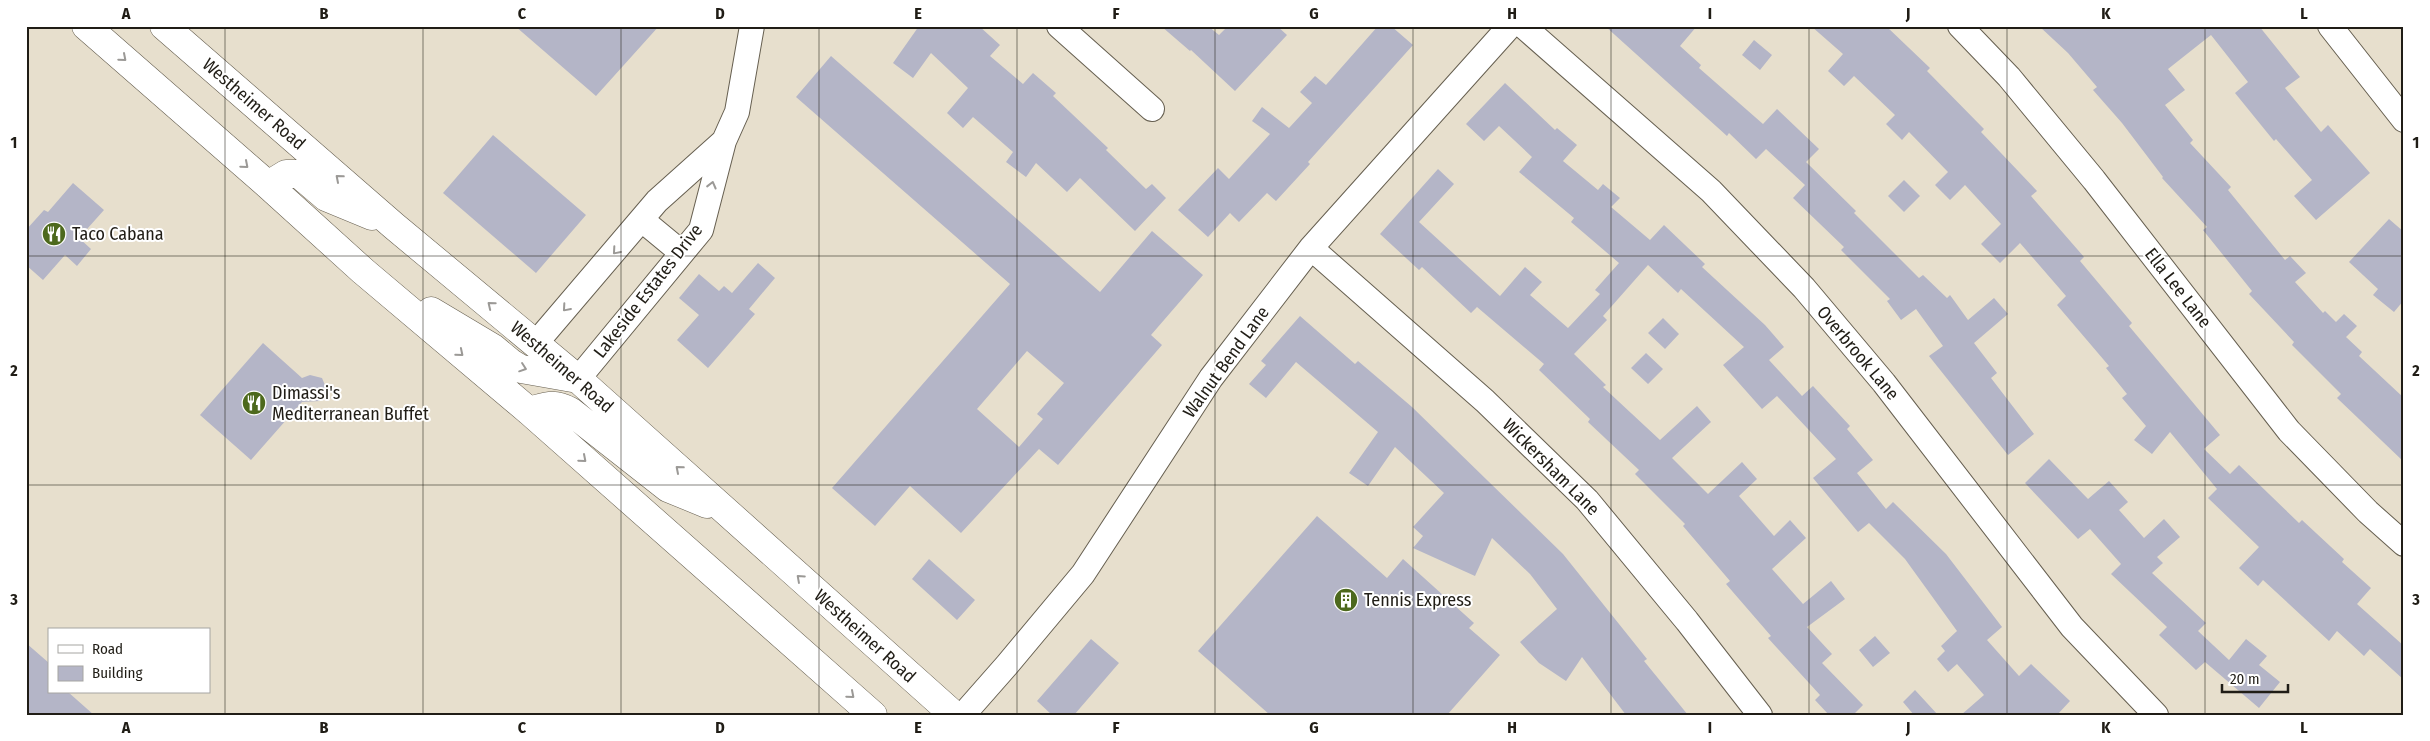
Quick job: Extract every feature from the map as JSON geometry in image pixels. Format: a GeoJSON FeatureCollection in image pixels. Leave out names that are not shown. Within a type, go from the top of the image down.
{"type":"FeatureCollection","features":[{"type":"Feature","properties":{"kind":"main road"},"geometry":{"type":"LineString","coordinates":[[86,26],[268,185],[362,271],[529,411],[873,715]]}},
{"type":"Feature","properties":{"kind":"main road","name":"Westheimer Road"},"geometry":{"type":"LineString","coordinates":[[164,26],[394,226],[578,379],[954,715]]}},
{"type":"Feature","properties":{"kind":"main road"},"geometry":{"type":"LineString","coordinates":[[268,185],[286,174],[299,174],[326,197],[394,226]]}},
{"type":"Feature","properties":{"kind":"main road"},"geometry":{"type":"LineString","coordinates":[[362,271],[493,348],[521,369],[578,379]]}},
{"type":"Feature","properties":{"kind":"main road"},"geometry":{"type":"LineString","coordinates":[[529,411],[548,405],[558,405],[570,411],[668,488],[729,514]]}},
{"type":"Feature","properties":{"kind":"street","name":"Lakeside Estates Drive"},"geometry":{"type":"LineString","coordinates":[[578,379],[701,230],[724,142],[737,112],[752,26]]}},
{"type":"Feature","properties":{"kind":"street"},"geometry":{"type":"LineString","coordinates":[[1059,26],[1152,110]]}},
{"type":"Feature","properties":{"kind":"street","name":"Walnut Bend Lane"},"geometry":{"type":"LineString","coordinates":[[963,715],[1007,666],[1083,574],[1211,378],[1311,248],[1510,26]]}},
{"type":"Feature","properties":{"kind":"street","name":"Overbrook Lane"},"geometry":{"type":"LineString","coordinates":[[1523,26],[1711,191],[1804,288],[1884,383],[2072,627],[2156,715]]}},
{"type":"Feature","properties":{"kind":"street","name":"Ella Lee Lane"},"geometry":{"type":"LineString","coordinates":[[1960,26],[2009,77],[2094,180],[2290,431],[2368,512],[2404,544]]}},
{"type":"Feature","properties":{"kind":"street"},"geometry":{"type":"LineString","coordinates":[[2330,26],[2404,120]]}},
{"type":"Feature","properties":{"kind":"street","name":"Lakeside Estates Drive"},"geometry":{"type":"LineString","coordinates":[[536,343],[657,201],[724,142]]}},
{"type":"Feature","properties":{"kind":"street"},"geometry":{"type":"LineString","coordinates":[[642,220],[682,253]]}},
{"type":"Feature","properties":{"kind":"street","name":"Wickersham Lane"},"geometry":{"type":"LineString","coordinates":[[1311,248],[1485,401],[1587,500],[1687,620],[1760,715]]}},
{"type":"Feature","properties":{"kind":"building"},"geometry":{"type":"Polygon","coordinates":[[[515,26],[659,26],[596,96],[515,26]]]}},
{"type":"Feature","properties":{"kind":"building"},"geometry":{"type":"Polygon","coordinates":[[[919,26],[979,26],[1000,45],[990,56],[1023,84],[1033,73],[1056,93],[1053,96],[1108,148],[1106,150],[1146,189],[1152,184],[1166,198],[1135,231],[1080,178],[1067,192],[1036,163],[1026,177],[1006,162],[1013,152],[973,117],[963,128],[947,113],[968,88],[931,53],[913,78],[893,63],[919,26]]]}},
{"type":"Feature","properties":{"kind":"building"},"geometry":{"type":"Polygon","coordinates":[[[1161,26],[1208,26],[1219,35],[1228,26],[1277,26],[1287,35],[1235,91],[1191,50],[1161,26]]]}},
{"type":"Feature","properties":{"kind":"building"},"geometry":{"type":"Polygon","coordinates":[[[1378,26],[1391,26],[1413,45],[1308,162],[1310,164],[1276,201],[1267,193],[1239,222],[1230,213],[1208,237],[1178,210],[1218,168],[1229,179],[1270,134],[1252,121],[1262,107],[1289,128],[1312,103],[1300,92],[1315,76],[1326,85],[1378,26]]]}},
{"type":"Feature","properties":{"kind":"building"},"geometry":{"type":"Polygon","coordinates":[[[1605,26],[1697,26],[1680,46],[1701,65],[1699,68],[1763,124],[1777,109],[1819,149],[1806,162],[1856,211],[1854,213],[1919,278],[1923,275],[1947,298],[1950,295],[1968,320],[1994,298],[2008,314],[1974,343],[1997,373],[1991,378],[2034,434],[2008,455],[1929,356],[1943,346],[1916,309],[1901,320],[1887,301],[1890,299],[1841,250],[1844,247],[1793,198],[1805,185],[1766,149],[1756,159],[1729,133],[1727,136],[1605,26]]]}},
{"type":"Feature","properties":{"kind":"building"},"geometry":{"type":"Polygon","coordinates":[[[1811,26],[1886,26],[1930,68],[1927,71],[1984,129],[1981,132],[2037,191],[2031,196],[2084,257],[2080,261],[2132,323],[2129,326],[2220,435],[2204,449],[2230,474],[2239,465],[2299,523],[2302,520],[2344,559],[2342,562],[2371,588],[2357,604],[2404,646],[2404,680],[2370,649],[2364,656],[2337,631],[2329,641],[2263,580],[2258,586],[2239,568],[2259,547],[2208,498],[2217,489],[2170,432],[2152,454],[2134,440],[2146,426],[2122,398],[2127,394],[2106,368],[2109,366],[2057,305],[2066,296],[2020,243],[2000,263],[1981,244],[2001,224],[1965,185],[1950,200],[1935,185],[1948,172],[1909,132],[1902,140],[1886,124],[1895,115],[1854,76],[1844,86],[1828,71],[1843,54],[1811,26]]]}},
{"type":"Feature","properties":{"kind":"building"},"geometry":{"type":"Polygon","coordinates":[[[2039,26],[2259,26],[2300,77],[2285,88],[2321,132],[2328,125],[2370,173],[2316,220],[2294,196],[2312,180],[2276,139],[2274,141],[2235,93],[2248,82],[2211,35],[2168,69],[2185,90],[2165,105],[2193,140],[2190,143],[2231,187],[2228,190],[2285,260],[2290,256],[2306,273],[2295,282],[2323,313],[2325,311],[2336,322],[2344,314],[2357,326],[2346,337],[2362,352],[2359,356],[2404,398],[2404,462],[2337,398],[2341,394],[2292,345],[2294,342],[2249,294],[2252,291],[2203,230],[2207,227],[2162,178],[2122,123],[2093,90],[2097,87],[2068,53],[2039,26]]]}},
{"type":"Feature","properties":{"kind":"building"},"geometry":{"type":"Polygon","coordinates":[[[1754,40],[1772,55],[1760,70],[1742,55],[1754,40]]]}},
{"type":"Feature","properties":{"kind":"building"},"geometry":{"type":"Polygon","coordinates":[[[831,56],[1100,292],[1152,231],[1203,275],[1151,335],[1162,345],[1058,465],[1039,449],[961,533],[910,486],[875,526],[832,488],[1010,284],[796,97],[831,56]],[[1027,351],[977,409],[1019,447],[1043,419],[1037,414],[1064,383],[1027,351]]]}},
{"type":"Feature","properties":{"kind":"building"},"geometry":{"type":"Polygon","coordinates":[[[1505,83],[1555,130],[1557,128],[1577,145],[1563,161],[1598,190],[1603,184],[1620,198],[1611,207],[1650,240],[1664,225],[1705,264],[1702,267],[1765,325],[1784,347],[1769,360],[1802,396],[1813,386],[1850,426],[1847,429],[1873,460],[1857,473],[1886,509],[1893,502],[1946,554],[2002,627],[1987,640],[2019,676],[2031,664],[2070,701],[2057,715],[1961,715],[1984,695],[1957,664],[1948,672],[1937,659],[1945,651],[1941,646],[1957,631],[1905,559],[1869,523],[1858,532],[1813,478],[1836,459],[1777,396],[1762,409],[1723,365],[1744,347],[1681,289],[1678,293],[1648,265],[1603,316],[1607,320],[1574,354],[1606,385],[1603,387],[1660,440],[1697,406],[1711,422],[1672,458],[1708,494],[1742,462],[1757,479],[1739,496],[1774,536],[1790,520],[1806,538],[1772,569],[1803,604],[1831,581],[1845,599],[1807,627],[1832,654],[1822,663],[1863,705],[1853,715],[1829,715],[1815,700],[1820,695],[1768,638],[1771,636],[1726,584],[1730,581],[1683,526],[1685,524],[1635,474],[1639,470],[1588,422],[1590,419],[1539,370],[1544,364],[1477,307],[1471,313],[1422,267],[1419,270],[1380,234],[1438,169],[1454,184],[1419,222],[1500,296],[1525,267],[1542,282],[1530,295],[1568,328],[1600,294],[1595,290],[1619,263],[1571,222],[1574,218],[1519,172],[1532,157],[1499,126],[1484,141],[1466,124],[1505,83]]]}},
{"type":"Feature","properties":{"kind":"building"},"geometry":{"type":"Polygon","coordinates":[[[493,135],[586,215],[536,273],[443,193],[493,135]]]}},
{"type":"Feature","properties":{"kind":"building"},"geometry":{"type":"Polygon","coordinates":[[[1904,180],[1920,196],[1904,212],[1888,196],[1904,180]]]}},
{"type":"Feature","properties":{"kind":"building","name":"Taco Cabana"},"geometry":{"type":"Polygon","coordinates":[[[73,183],[104,210],[79,238],[91,249],[77,266],[65,255],[43,280],[26,265],[26,230],[44,210],[48,212],[73,183]]]}},
{"type":"Feature","properties":{"kind":"building"},"geometry":{"type":"Polygon","coordinates":[[[2389,219],[2404,232],[2404,300],[2394,312],[2373,295],[2378,289],[2349,262],[2389,219]]]}},
{"type":"Feature","properties":{"kind":"building"},"geometry":{"type":"Polygon","coordinates":[[[758,263],[775,278],[749,309],[755,314],[708,368],[677,340],[699,315],[679,298],[699,274],[719,291],[724,286],[732,293],[758,263]]]}},
{"type":"Feature","properties":{"kind":"building"},"geometry":{"type":"Polygon","coordinates":[[[1300,316],[1355,364],[1358,361],[1412,407],[1563,554],[1647,659],[1644,661],[1688,715],[1626,715],[1582,657],[1566,681],[1539,663],[1520,642],[1557,609],[1530,574],[1492,538],[1475,576],[1413,548],[1423,536],[1413,527],[1444,493],[1395,447],[1368,486],[1349,473],[1378,432],[1296,362],[1266,398],[1249,384],[1266,365],[1261,361],[1300,316]]]}},
{"type":"Feature","properties":{"kind":"building"},"geometry":{"type":"Polygon","coordinates":[[[1663,318],[1679,334],[1665,349],[1648,333],[1663,318]]]}},
{"type":"Feature","properties":{"kind":"building"},"geometry":{"type":"Polygon","coordinates":[[[263,343],[302,378],[310,375],[322,378],[327,390],[320,401],[302,402],[251,460],[200,415],[263,343]]]}},
{"type":"Feature","properties":{"kind":"building"},"geometry":{"type":"Polygon","coordinates":[[[1646,353],[1663,369],[1648,384],[1631,368],[1646,353]]]}},
{"type":"Feature","properties":{"kind":"building"},"geometry":{"type":"Polygon","coordinates":[[[2049,459],[2088,499],[2109,481],[2128,502],[2119,510],[2144,538],[2164,519],[2180,537],[2157,557],[2163,563],[2152,573],[2206,623],[2198,631],[2229,660],[2246,639],[2267,656],[2259,665],[2280,682],[2259,708],[2205,662],[2196,670],[2159,635],[2167,627],[2111,574],[2121,564],[2090,529],[2078,539],[2025,483],[2049,459]]]}},
{"type":"Feature","properties":{"kind":"building","name":"Tennis Express"},"geometry":{"type":"Polygon","coordinates":[[[1317,516],[1387,578],[1403,559],[1474,623],[1469,628],[1500,655],[1447,715],[1270,715],[1198,651],[1317,516]]]}},
{"type":"Feature","properties":{"kind":"building"},"geometry":{"type":"Polygon","coordinates":[[[929,559],[975,600],[957,620],[912,579],[929,559]]]}},
{"type":"Feature","properties":{"kind":"building"},"geometry":{"type":"Polygon","coordinates":[[[1875,636],[1890,653],[1873,667],[1859,650],[1875,636]]]}},
{"type":"Feature","properties":{"kind":"building"},"geometry":{"type":"Polygon","coordinates":[[[1091,639],[1119,663],[1074,715],[1052,715],[1037,701],[1091,639]]]}},
{"type":"Feature","properties":{"kind":"building"},"geometry":{"type":"Polygon","coordinates":[[[26,643],[48,662],[48,694],[70,694],[94,715],[26,715],[26,643]]]}},
{"type":"Feature","properties":{"kind":"building"},"geometry":{"type":"Polygon","coordinates":[[[1915,690],[1938,715],[1914,715],[1903,702],[1915,690]]]}},
{"type":"Feature","properties":{"kind":"place","name":"Taco Cabana"},"geometry":{"type":"Point","coordinates":[54,234]}},
{"type":"Feature","properties":{"kind":"place","name":"Dimassi's Mediterranean Buffet"},"geometry":{"type":"Point","coordinates":[254,403]}},
{"type":"Feature","properties":{"kind":"place","name":"Tennis Express"},"geometry":{"type":"Point","coordinates":[1346,600]}}]}
